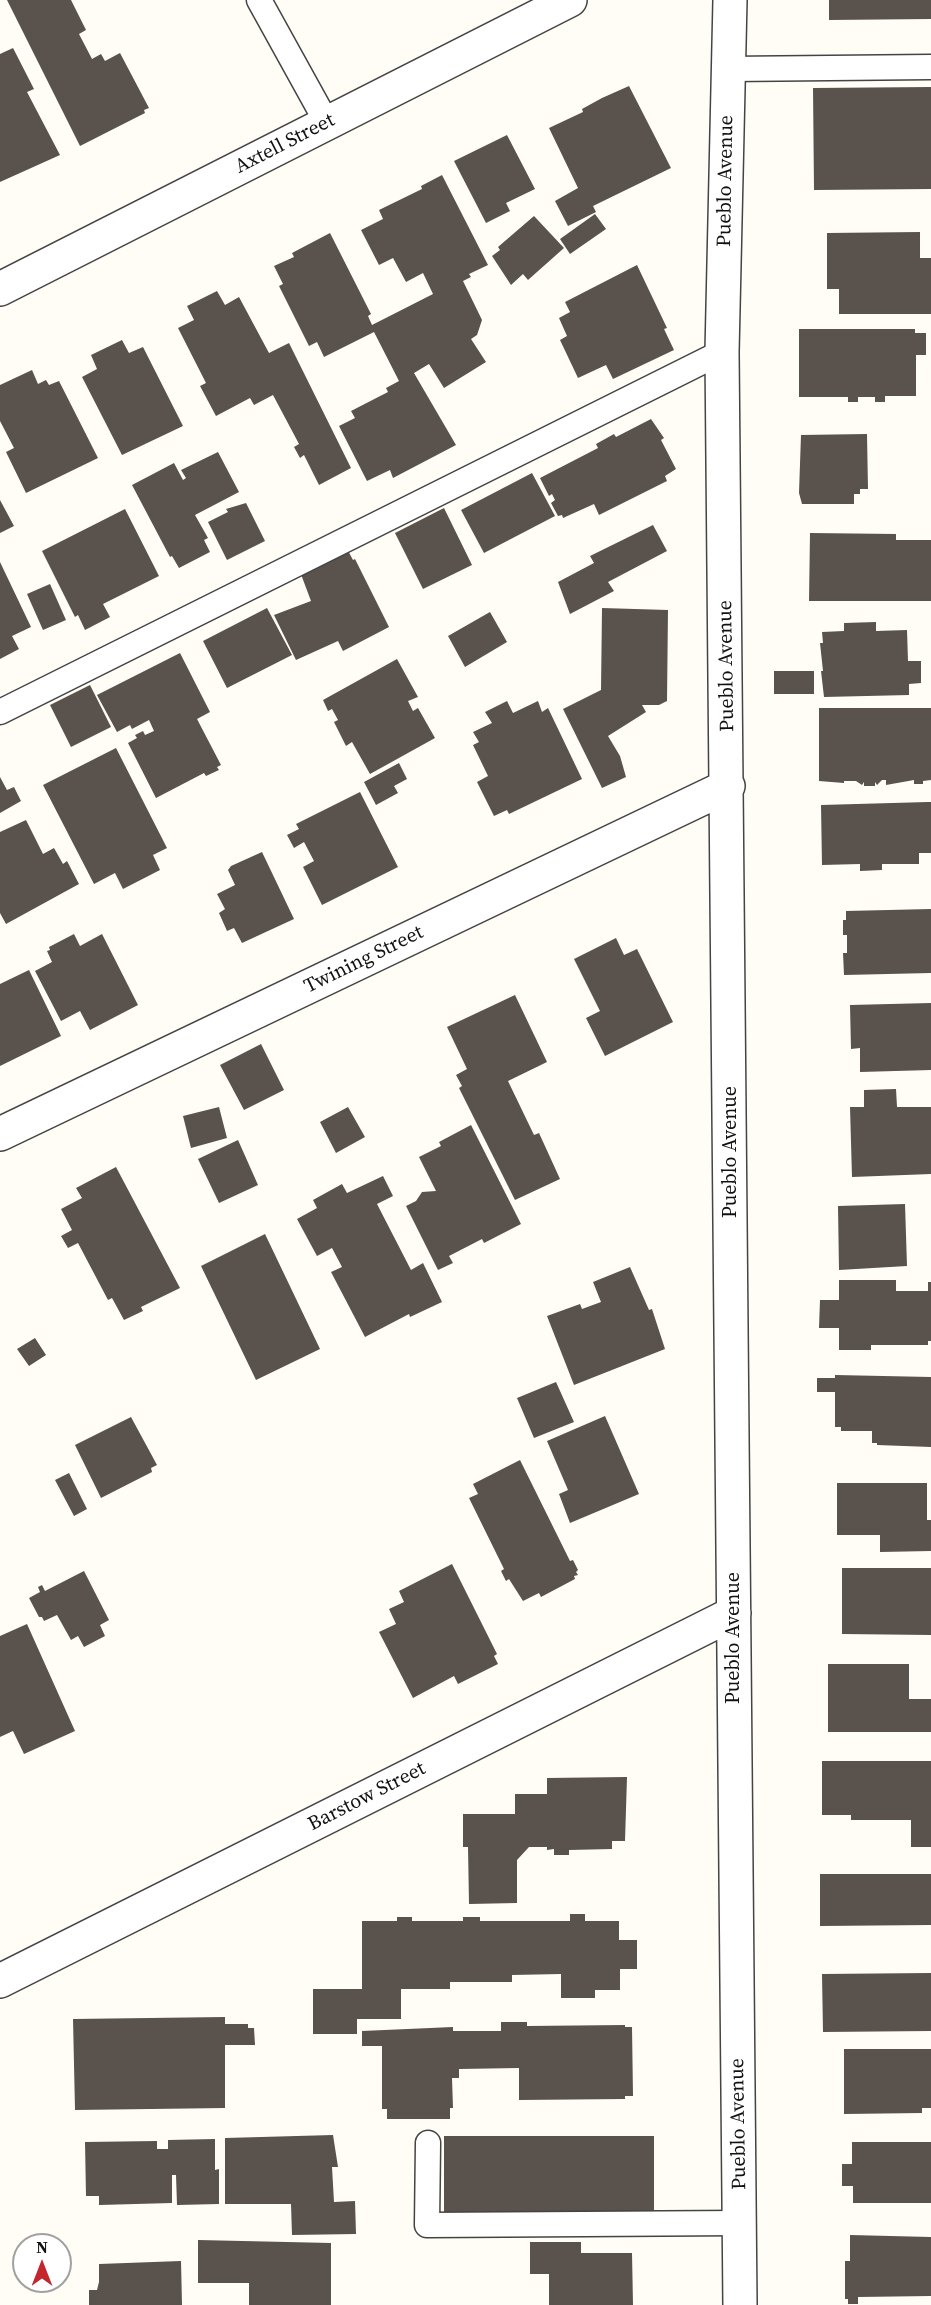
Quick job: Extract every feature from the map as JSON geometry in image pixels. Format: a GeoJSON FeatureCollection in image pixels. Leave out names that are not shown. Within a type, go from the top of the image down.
{"type":"FeatureCollection","features":[{"type":"Feature","properties":{"kind":"street","name":"Axtell Street"},"geometry":{"type":"LineString","coordinates":[[0,289],[570,0]]}},
{"type":"Feature","properties":{"kind":"street","name":"Pueblo Avenue"},"geometry":{"type":"LineString","coordinates":[[730,0],[723,352],[740,2305]]}},
{"type":"Feature","properties":{"kind":"street","name":"Twining Street"},"geometry":{"type":"LineString","coordinates":[[0,1134],[728,786]]}},
{"type":"Feature","properties":{"kind":"street","name":"Barstow Street"},"geometry":{"type":"LineString","coordinates":[[0,1981],[734,1613]]}},
{"type":"Feature","properties":{"kind":"lane"},"geometry":{"type":"LineString","coordinates":[[259,0],[327,123]]}},
{"type":"Feature","properties":{"kind":"lane"},"geometry":{"type":"LineString","coordinates":[[729,69],[931,67]]}},
{"type":"Feature","properties":{"kind":"lane"},"geometry":{"type":"LineString","coordinates":[[0,712],[723,352]]}},
{"type":"Feature","properties":{"kind":"lane"},"geometry":{"type":"LineString","coordinates":[[428,2143],[427,2225],[740,2223]]}},
{"type":"Feature","properties":{"kind":"building"},"geometry":{"type":"Polygon","coordinates":[[[7,0],[71,0],[86,30],[79,34],[92,59],[101,54],[105,61],[120,53],[149,108],[144,110],[145,113],[80,146],[7,0]]]}},
{"type":"Feature","properties":{"kind":"building"},"geometry":{"type":"Polygon","coordinates":[[[829,0],[931,0],[931,19],[829,20],[829,0]]]}},
{"type":"Feature","properties":{"kind":"building"},"geometry":{"type":"Polygon","coordinates":[[[13,48],[34,89],[27,92],[60,155],[0,182],[0,54],[13,48]]]}},
{"type":"Feature","properties":{"kind":"building"},"geometry":{"type":"Polygon","coordinates":[[[629,86],[671,168],[593,206],[596,212],[568,226],[555,201],[578,188],[549,128],[583,112],[582,109],[602,98],[629,86]]]}},
{"type":"Feature","properties":{"kind":"building"},"geometry":{"type":"Polygon","coordinates":[[[931,87],[931,189],[814,190],[813,88],[931,87]]]}},
{"type":"Feature","properties":{"kind":"building"},"geometry":{"type":"Polygon","coordinates":[[[507,135],[535,189],[506,203],[510,211],[486,223],[454,161],[507,135]]]}},
{"type":"Feature","properties":{"kind":"building"},"geometry":{"type":"Polygon","coordinates":[[[442,175],[488,265],[469,274],[471,277],[463,281],[482,320],[477,335],[471,339],[486,362],[444,388],[429,364],[414,373],[456,445],[393,478],[390,470],[367,481],[339,426],[355,418],[351,411],[388,392],[386,388],[399,381],[374,332],[324,357],[317,342],[309,346],[279,286],[283,284],[274,266],[294,257],[292,253],[330,233],[371,314],[368,316],[372,325],[433,294],[423,273],[406,282],[393,258],[379,265],[361,230],[383,219],[379,210],[422,189],[421,186],[442,175]]]}},
{"type":"Feature","properties":{"kind":"building"},"geometry":{"type":"Polygon","coordinates":[[[595,214],[606,229],[570,254],[560,239],[595,214]]]}},
{"type":"Feature","properties":{"kind":"building"},"geometry":{"type":"Polygon","coordinates":[[[534,216],[564,248],[528,280],[523,274],[511,285],[492,256],[500,250],[498,247],[534,216]]]}},
{"type":"Feature","properties":{"kind":"building"},"geometry":{"type":"Polygon","coordinates":[[[920,232],[920,258],[931,258],[931,314],[839,314],[839,289],[827,289],[827,233],[920,232]]]}},
{"type":"Feature","properties":{"kind":"building"},"geometry":{"type":"Polygon","coordinates":[[[637,265],[667,328],[664,329],[674,350],[613,379],[606,365],[578,378],[560,340],[567,336],[559,318],[570,312],[565,302],[637,265]]]}},
{"type":"Feature","properties":{"kind":"building"},"geometry":{"type":"Polygon","coordinates":[[[217,291],[225,305],[239,297],[269,353],[289,343],[351,468],[319,485],[304,455],[300,458],[294,447],[299,444],[273,395],[254,405],[250,398],[216,416],[200,386],[206,383],[178,328],[194,320],[187,306],[217,291]]]}},
{"type":"Feature","properties":{"kind":"building"},"geometry":{"type":"Polygon","coordinates":[[[799,329],[915,329],[915,333],[926,333],[926,355],[916,355],[916,396],[885,396],[885,402],[875,402],[875,397],[858,397],[858,402],[848,402],[848,397],[799,397],[799,329]]]}},
{"type":"Feature","properties":{"kind":"building"},"geometry":{"type":"Polygon","coordinates":[[[122,340],[129,353],[143,347],[183,426],[122,455],[82,377],[97,369],[91,355],[122,340]]]}},
{"type":"Feature","properties":{"kind":"building"},"geometry":{"type":"Polygon","coordinates":[[[32,370],[38,384],[46,380],[49,385],[59,381],[98,458],[26,493],[6,452],[14,448],[0,421],[0,385],[32,370]]]}},
{"type":"Feature","properties":{"kind":"building"},"geometry":{"type":"Polygon","coordinates":[[[651,419],[664,438],[661,440],[676,469],[665,476],[667,481],[599,515],[594,504],[563,518],[562,515],[558,516],[551,503],[555,500],[552,494],[549,496],[540,478],[598,448],[596,444],[614,434],[616,437],[651,419]]]}},
{"type":"Feature","properties":{"kind":"building"},"geometry":{"type":"Polygon","coordinates":[[[867,434],[868,489],[860,489],[860,494],[854,494],[854,504],[802,504],[799,493],[801,435],[867,434]]]}},
{"type":"Feature","properties":{"kind":"building"},"geometry":{"type":"Polygon","coordinates":[[[218,452],[239,492],[195,515],[208,538],[204,540],[210,552],[179,568],[172,556],[170,557],[132,485],[174,463],[183,480],[186,478],[181,470],[218,452]]]}},
{"type":"Feature","properties":{"kind":"building"},"geometry":{"type":"Polygon","coordinates":[[[532,473],[555,516],[484,553],[461,510],[532,473]]]}},
{"type":"Feature","properties":{"kind":"building"},"geometry":{"type":"Polygon","coordinates":[[[0,500],[14,526],[0,533],[0,500]]]}},
{"type":"Feature","properties":{"kind":"building"},"geometry":{"type":"Polygon","coordinates":[[[246,503],[265,541],[227,560],[208,522],[228,512],[226,509],[246,503]]]}},
{"type":"Feature","properties":{"kind":"building"},"geometry":{"type":"Polygon","coordinates":[[[444,508],[472,565],[423,589],[395,533],[444,508]]]}},
{"type":"Feature","properties":{"kind":"building"},"geometry":{"type":"Polygon","coordinates":[[[125,509],[159,576],[103,604],[110,617],[85,630],[78,615],[75,617],[42,551],[125,509]]]}},
{"type":"Feature","properties":{"kind":"building"},"geometry":{"type":"Polygon","coordinates":[[[653,525],[667,551],[608,582],[614,591],[570,614],[558,582],[594,563],[590,556],[653,525]]]}},
{"type":"Feature","properties":{"kind":"building"},"geometry":{"type":"Polygon","coordinates":[[[810,533],[896,534],[896,540],[931,540],[931,601],[809,601],[810,533]]]}},
{"type":"Feature","properties":{"kind":"building"},"geometry":{"type":"Polygon","coordinates":[[[345,545],[353,560],[355,559],[389,627],[343,651],[338,641],[296,660],[274,615],[311,601],[299,569],[345,545]]]}},
{"type":"Feature","properties":{"kind":"building"},"geometry":{"type":"Polygon","coordinates":[[[0,562],[31,627],[12,636],[19,649],[0,659],[0,562]]]}},
{"type":"Feature","properties":{"kind":"building"},"geometry":{"type":"Polygon","coordinates":[[[50,584],[66,620],[43,630],[27,594],[50,584]]]}},
{"type":"Feature","properties":{"kind":"building"},"geometry":{"type":"Polygon","coordinates":[[[267,608],[292,655],[227,688],[203,641],[267,608]]]}},
{"type":"Feature","properties":{"kind":"building"},"geometry":{"type":"Polygon","coordinates":[[[602,608],[668,610],[667,701],[659,705],[642,705],[646,712],[608,736],[620,756],[626,777],[602,788],[563,709],[601,690],[602,608]]]}},
{"type":"Feature","properties":{"kind":"building"},"geometry":{"type":"Polygon","coordinates":[[[490,612],[507,642],[465,667],[448,636],[490,612]]]}},
{"type":"Feature","properties":{"kind":"building"},"geometry":{"type":"Polygon","coordinates":[[[876,622],[876,631],[907,630],[908,661],[921,661],[921,683],[909,684],[909,695],[824,697],[820,643],[823,643],[822,632],[844,631],[844,623],[876,622]]]}},
{"type":"Feature","properties":{"kind":"building"},"geometry":{"type":"Polygon","coordinates":[[[180,653],[210,712],[197,719],[221,765],[217,767],[219,770],[206,776],[204,773],[156,798],[128,743],[137,738],[135,735],[143,731],[145,735],[154,731],[149,720],[132,729],[130,725],[117,732],[97,695],[180,653]]]}},
{"type":"Feature","properties":{"kind":"building"},"geometry":{"type":"Polygon","coordinates":[[[397,659],[418,697],[408,701],[413,711],[418,708],[435,738],[370,774],[352,742],[346,746],[334,722],[338,720],[332,709],[328,711],[323,700],[397,659]]]}},
{"type":"Feature","properties":{"kind":"building"},"geometry":{"type":"Polygon","coordinates":[[[774,671],[814,671],[814,694],[774,694],[774,671]]]}},
{"type":"Feature","properties":{"kind":"building"},"geometry":{"type":"Polygon","coordinates":[[[90,685],[111,727],[71,747],[50,705],[90,685]]]}},
{"type":"Feature","properties":{"kind":"building"},"geometry":{"type":"Polygon","coordinates":[[[507,701],[513,713],[538,701],[542,712],[548,708],[582,779],[509,814],[507,810],[494,816],[477,782],[488,776],[473,745],[479,742],[473,732],[492,723],[485,712],[507,701]]]}},
{"type":"Feature","properties":{"kind":"building"},"geometry":{"type":"Polygon","coordinates":[[[819,708],[931,708],[931,780],[923,781],[923,784],[914,784],[914,780],[886,785],[886,780],[882,780],[877,785],[875,782],[875,786],[864,786],[864,782],[862,785],[856,781],[844,781],[844,783],[819,781],[819,708]]]}},
{"type":"Feature","properties":{"kind":"building"},"geometry":{"type":"Polygon","coordinates":[[[116,748],[167,848],[153,855],[160,870],[123,889],[115,873],[94,884],[43,785],[116,748]]]}},
{"type":"Feature","properties":{"kind":"building"},"geometry":{"type":"Polygon","coordinates":[[[399,763],[407,779],[394,786],[398,793],[376,805],[364,782],[399,763]]]}},
{"type":"Feature","properties":{"kind":"building"},"geometry":{"type":"Polygon","coordinates":[[[0,777],[7,790],[14,787],[21,801],[0,813],[0,777]]]}},
{"type":"Feature","properties":{"kind":"building"},"geometry":{"type":"Polygon","coordinates":[[[360,792],[398,867],[322,905],[303,867],[314,861],[304,842],[294,848],[287,835],[299,829],[296,824],[360,792]]]}},
{"type":"Feature","properties":{"kind":"building"},"geometry":{"type":"Polygon","coordinates":[[[931,802],[931,853],[919,853],[919,864],[882,864],[882,870],[860,871],[860,864],[822,865],[821,805],[931,802]]]}},
{"type":"Feature","properties":{"kind":"building"},"geometry":{"type":"Polygon","coordinates":[[[26,820],[43,854],[54,848],[63,864],[67,861],[79,884],[6,924],[0,913],[0,832],[26,820]]]}},
{"type":"Feature","properties":{"kind":"building"},"geometry":{"type":"Polygon","coordinates":[[[262,852],[294,919],[242,943],[234,928],[227,931],[219,913],[225,909],[217,894],[235,885],[228,870],[231,866],[262,852]]]}},
{"type":"Feature","properties":{"kind":"building"},"geometry":{"type":"Polygon","coordinates":[[[931,909],[931,973],[844,975],[843,953],[847,953],[847,935],[843,935],[843,920],[846,920],[846,911],[931,909]]]}},
{"type":"Feature","properties":{"kind":"building"},"geometry":{"type":"Polygon","coordinates":[[[74,934],[80,946],[102,934],[138,1005],[90,1030],[80,1011],[61,1021],[35,971],[52,962],[47,951],[50,950],[49,947],[74,934]]]}},
{"type":"Feature","properties":{"kind":"building"},"geometry":{"type":"Polygon","coordinates":[[[616,938],[624,955],[637,949],[673,1022],[605,1056],[586,1018],[600,1011],[574,959],[616,938]]]}},
{"type":"Feature","properties":{"kind":"building"},"geometry":{"type":"Polygon","coordinates":[[[29,970],[61,1036],[0,1066],[0,984],[29,970]]]}},
{"type":"Feature","properties":{"kind":"building"},"geometry":{"type":"Polygon","coordinates":[[[515,995],[547,1062],[508,1081],[534,1135],[539,1133],[560,1179],[515,1200],[459,1088],[462,1086],[456,1075],[467,1069],[447,1027],[515,995]]]}},
{"type":"Feature","properties":{"kind":"building"},"geometry":{"type":"Polygon","coordinates":[[[931,1003],[931,1070],[860,1072],[860,1048],[851,1049],[850,1005],[931,1003]]]}},
{"type":"Feature","properties":{"kind":"building"},"geometry":{"type":"Polygon","coordinates":[[[261,1044],[284,1090],[244,1110],[220,1065],[261,1044]]]}},
{"type":"Feature","properties":{"kind":"building"},"geometry":{"type":"Polygon","coordinates":[[[896,1089],[897,1107],[931,1107],[931,1174],[852,1177],[850,1107],[864,1107],[864,1090],[896,1089]]]}},
{"type":"Feature","properties":{"kind":"building"},"geometry":{"type":"Polygon","coordinates":[[[219,1107],[227,1138],[191,1148],[183,1116],[219,1107]]]}},
{"type":"Feature","properties":{"kind":"building"},"geometry":{"type":"Polygon","coordinates":[[[348,1107],[365,1137],[336,1153],[320,1122],[348,1107]]]}},
{"type":"Feature","properties":{"kind":"building"},"geometry":{"type":"Polygon","coordinates":[[[471,1125],[521,1224],[484,1243],[482,1239],[449,1256],[453,1263],[438,1270],[406,1206],[416,1201],[422,1192],[436,1191],[419,1157],[441,1146],[439,1142],[471,1125]]]}},
{"type":"Feature","properties":{"kind":"building"},"geometry":{"type":"Polygon","coordinates":[[[238,1140],[258,1185],[219,1203],[198,1159],[238,1140]]]}},
{"type":"Feature","properties":{"kind":"building"},"geometry":{"type":"Polygon","coordinates":[[[116,1167],[180,1288],[141,1307],[143,1311],[124,1320],[112,1298],[108,1300],[78,1243],[68,1248],[61,1236],[72,1230],[61,1209],[82,1198],[76,1188],[116,1167]]]}},
{"type":"Feature","properties":{"kind":"building"},"geometry":{"type":"Polygon","coordinates":[[[383,1176],[393,1196],[377,1204],[411,1270],[423,1263],[442,1302],[410,1317],[409,1314],[365,1337],[331,1272],[342,1267],[332,1248],[317,1256],[297,1219],[317,1208],[313,1200],[342,1184],[347,1193],[383,1176]]]}},
{"type":"Feature","properties":{"kind":"building"},"geometry":{"type":"Polygon","coordinates":[[[905,1204],[907,1266],[839,1270],[838,1206],[905,1204]]]}},
{"type":"Feature","properties":{"kind":"building"},"geometry":{"type":"Polygon","coordinates":[[[265,1234],[320,1349],[256,1380],[201,1266],[265,1234]]]}},
{"type":"Feature","properties":{"kind":"building"},"geometry":{"type":"Polygon","coordinates":[[[630,1267],[649,1310],[652,1309],[665,1349],[574,1385],[547,1316],[580,1304],[582,1309],[601,1302],[593,1282],[630,1267]]]}},
{"type":"Feature","properties":{"kind":"building"},"geometry":{"type":"Polygon","coordinates":[[[839,1280],[896,1280],[896,1291],[928,1291],[928,1282],[931,1282],[931,1341],[928,1341],[928,1345],[871,1345],[871,1350],[839,1350],[839,1328],[819,1328],[820,1300],[839,1300],[839,1280]]]}},
{"type":"Feature","properties":{"kind":"building"},"geometry":{"type":"Polygon","coordinates":[[[35,1338],[46,1355],[29,1366],[17,1349],[35,1338]]]}},
{"type":"Feature","properties":{"kind":"building"},"geometry":{"type":"Polygon","coordinates":[[[835,1375],[931,1377],[931,1447],[877,1445],[877,1443],[872,1443],[872,1431],[841,1431],[841,1427],[835,1427],[835,1392],[817,1392],[817,1378],[835,1378],[835,1375]]]}},
{"type":"Feature","properties":{"kind":"building"},"geometry":{"type":"Polygon","coordinates":[[[556,1382],[574,1422],[534,1438],[517,1398],[556,1382]]]}},
{"type":"Feature","properties":{"kind":"building"},"geometry":{"type":"Polygon","coordinates":[[[605,1416],[639,1494],[570,1523],[559,1494],[568,1490],[547,1441],[605,1416]]]}},
{"type":"Feature","properties":{"kind":"building"},"geometry":{"type":"Polygon","coordinates":[[[131,1417],[157,1465],[151,1468],[152,1472],[101,1498],[75,1445],[131,1417]]]}},
{"type":"Feature","properties":{"kind":"building"},"geometry":{"type":"Polygon","coordinates":[[[520,1460],[570,1561],[573,1560],[578,1570],[576,1572],[578,1575],[574,1576],[575,1579],[541,1597],[539,1593],[523,1601],[509,1579],[506,1581],[501,1571],[504,1569],[469,1498],[478,1494],[473,1484],[520,1460]]]}},
{"type":"Feature","properties":{"kind":"building"},"geometry":{"type":"Polygon","coordinates":[[[69,1473],[87,1509],[74,1516],[55,1480],[69,1473]]]}},
{"type":"Feature","properties":{"kind":"building"},"geometry":{"type":"Polygon","coordinates":[[[837,1483],[927,1483],[927,1520],[931,1520],[931,1551],[880,1552],[880,1535],[837,1535],[837,1483]]]}},
{"type":"Feature","properties":{"kind":"building"},"geometry":{"type":"Polygon","coordinates":[[[452,1564],[497,1654],[494,1656],[498,1664],[458,1684],[454,1676],[413,1698],[379,1632],[396,1624],[389,1609],[404,1602],[399,1591],[452,1564]]]}},
{"type":"Feature","properties":{"kind":"building"},"geometry":{"type":"Polygon","coordinates":[[[842,1568],[931,1568],[931,1635],[842,1634],[842,1568]]]}},
{"type":"Feature","properties":{"kind":"building"},"geometry":{"type":"Polygon","coordinates":[[[84,1571],[109,1620],[100,1625],[105,1636],[84,1647],[78,1636],[71,1640],[57,1615],[44,1621],[42,1617],[39,1617],[29,1598],[40,1592],[38,1587],[42,1585],[45,1591],[84,1571]]]}},
{"type":"Feature","properties":{"kind":"building"},"geometry":{"type":"Polygon","coordinates":[[[27,1624],[75,1731],[24,1754],[13,1731],[0,1737],[0,1636],[27,1624]]]}},
{"type":"Feature","properties":{"kind":"building"},"geometry":{"type":"Polygon","coordinates":[[[828,1664],[909,1664],[909,1699],[931,1699],[931,1732],[828,1732],[828,1664]]]}},
{"type":"Feature","properties":{"kind":"building"},"geometry":{"type":"Polygon","coordinates":[[[822,1761],[931,1761],[931,1847],[911,1847],[911,1820],[851,1820],[851,1815],[822,1815],[822,1761]]]}},
{"type":"Feature","properties":{"kind":"building"},"geometry":{"type":"Polygon","coordinates":[[[627,1777],[625,1841],[612,1841],[612,1849],[569,1850],[569,1855],[554,1855],[554,1849],[547,1850],[547,1847],[529,1847],[517,1860],[517,1903],[469,1904],[468,1847],[463,1847],[463,1814],[515,1814],[515,1794],[547,1794],[547,1778],[627,1777]]]}},
{"type":"Feature","properties":{"kind":"building"},"geometry":{"type":"Polygon","coordinates":[[[820,1874],[931,1874],[931,1925],[820,1926],[820,1874]]]}},
{"type":"Feature","properties":{"kind":"building"},"geometry":{"type":"Polygon","coordinates":[[[570,1914],[585,1914],[585,1921],[619,1921],[619,1940],[637,1940],[637,1969],[620,1969],[620,1990],[595,1990],[595,1998],[561,1998],[561,1974],[512,1975],[512,1982],[450,1982],[450,1989],[401,1989],[401,2019],[357,2019],[357,2034],[313,2034],[313,1989],[362,1989],[362,1921],[397,1921],[397,1917],[412,1917],[412,1921],[463,1921],[463,1917],[480,1917],[480,1921],[570,1921],[570,1914]]]}},
{"type":"Feature","properties":{"kind":"building"},"geometry":{"type":"Polygon","coordinates":[[[931,1973],[931,2031],[823,2032],[822,1974],[931,1973]]]}},
{"type":"Feature","properties":{"kind":"building"},"geometry":{"type":"Polygon","coordinates":[[[225,2017],[225,2024],[248,2024],[248,2028],[254,2028],[255,2045],[225,2045],[225,2108],[75,2110],[73,2019],[225,2017]]]}},
{"type":"Feature","properties":{"kind":"building"},"geometry":{"type":"Polygon","coordinates":[[[501,2022],[527,2022],[527,2026],[625,2025],[625,2027],[632,2027],[633,2096],[625,2096],[625,2099],[519,2100],[519,2068],[459,2069],[459,2078],[452,2078],[453,2108],[450,2108],[450,2119],[387,2119],[387,2109],[382,2109],[382,2046],[362,2046],[362,2031],[453,2027],[453,2031],[501,2031],[501,2022]]]}},
{"type":"Feature","properties":{"kind":"building"},"geometry":{"type":"Polygon","coordinates":[[[844,2049],[931,2049],[931,2108],[922,2108],[922,2113],[844,2114],[844,2049]]]}},
{"type":"Feature","properties":{"kind":"building"},"geometry":{"type":"Polygon","coordinates":[[[333,2135],[338,2167],[332,2167],[334,2202],[355,2201],[356,2234],[292,2235],[291,2204],[225,2204],[225,2138],[333,2135]]]}},
{"type":"Feature","properties":{"kind":"building"},"geometry":{"type":"Polygon","coordinates":[[[444,2136],[654,2136],[654,2218],[444,2218],[444,2136]]]}},
{"type":"Feature","properties":{"kind":"building"},"geometry":{"type":"Polygon","coordinates":[[[215,2139],[215,2170],[219,2169],[219,2204],[177,2205],[176,2175],[172,2175],[172,2203],[99,2205],[99,2196],[86,2196],[85,2142],[157,2141],[157,2149],[168,2149],[168,2140],[215,2139]]]}},
{"type":"Feature","properties":{"kind":"building"},"geometry":{"type":"Polygon","coordinates":[[[852,2142],[931,2142],[931,2203],[853,2203],[853,2186],[842,2186],[842,2164],[852,2164],[852,2142]]]}},
{"type":"Feature","properties":{"kind":"building"},"geometry":{"type":"Polygon","coordinates":[[[850,2235],[931,2237],[931,2296],[858,2297],[858,2304],[848,2304],[848,2299],[845,2299],[845,2261],[850,2261],[850,2235]]]}},
{"type":"Feature","properties":{"kind":"building"},"geometry":{"type":"Polygon","coordinates":[[[198,2240],[331,2243],[331,2305],[249,2305],[249,2283],[198,2283],[198,2240]]]}},
{"type":"Feature","properties":{"kind":"building"},"geometry":{"type":"Polygon","coordinates":[[[530,2242],[581,2242],[581,2253],[632,2253],[633,2305],[549,2305],[549,2274],[530,2274],[530,2242]]]}},
{"type":"Feature","properties":{"kind":"building"},"geometry":{"type":"Polygon","coordinates":[[[181,2261],[182,2305],[89,2305],[89,2290],[97,2290],[99,2282],[99,2264],[181,2261]]]}}]}
